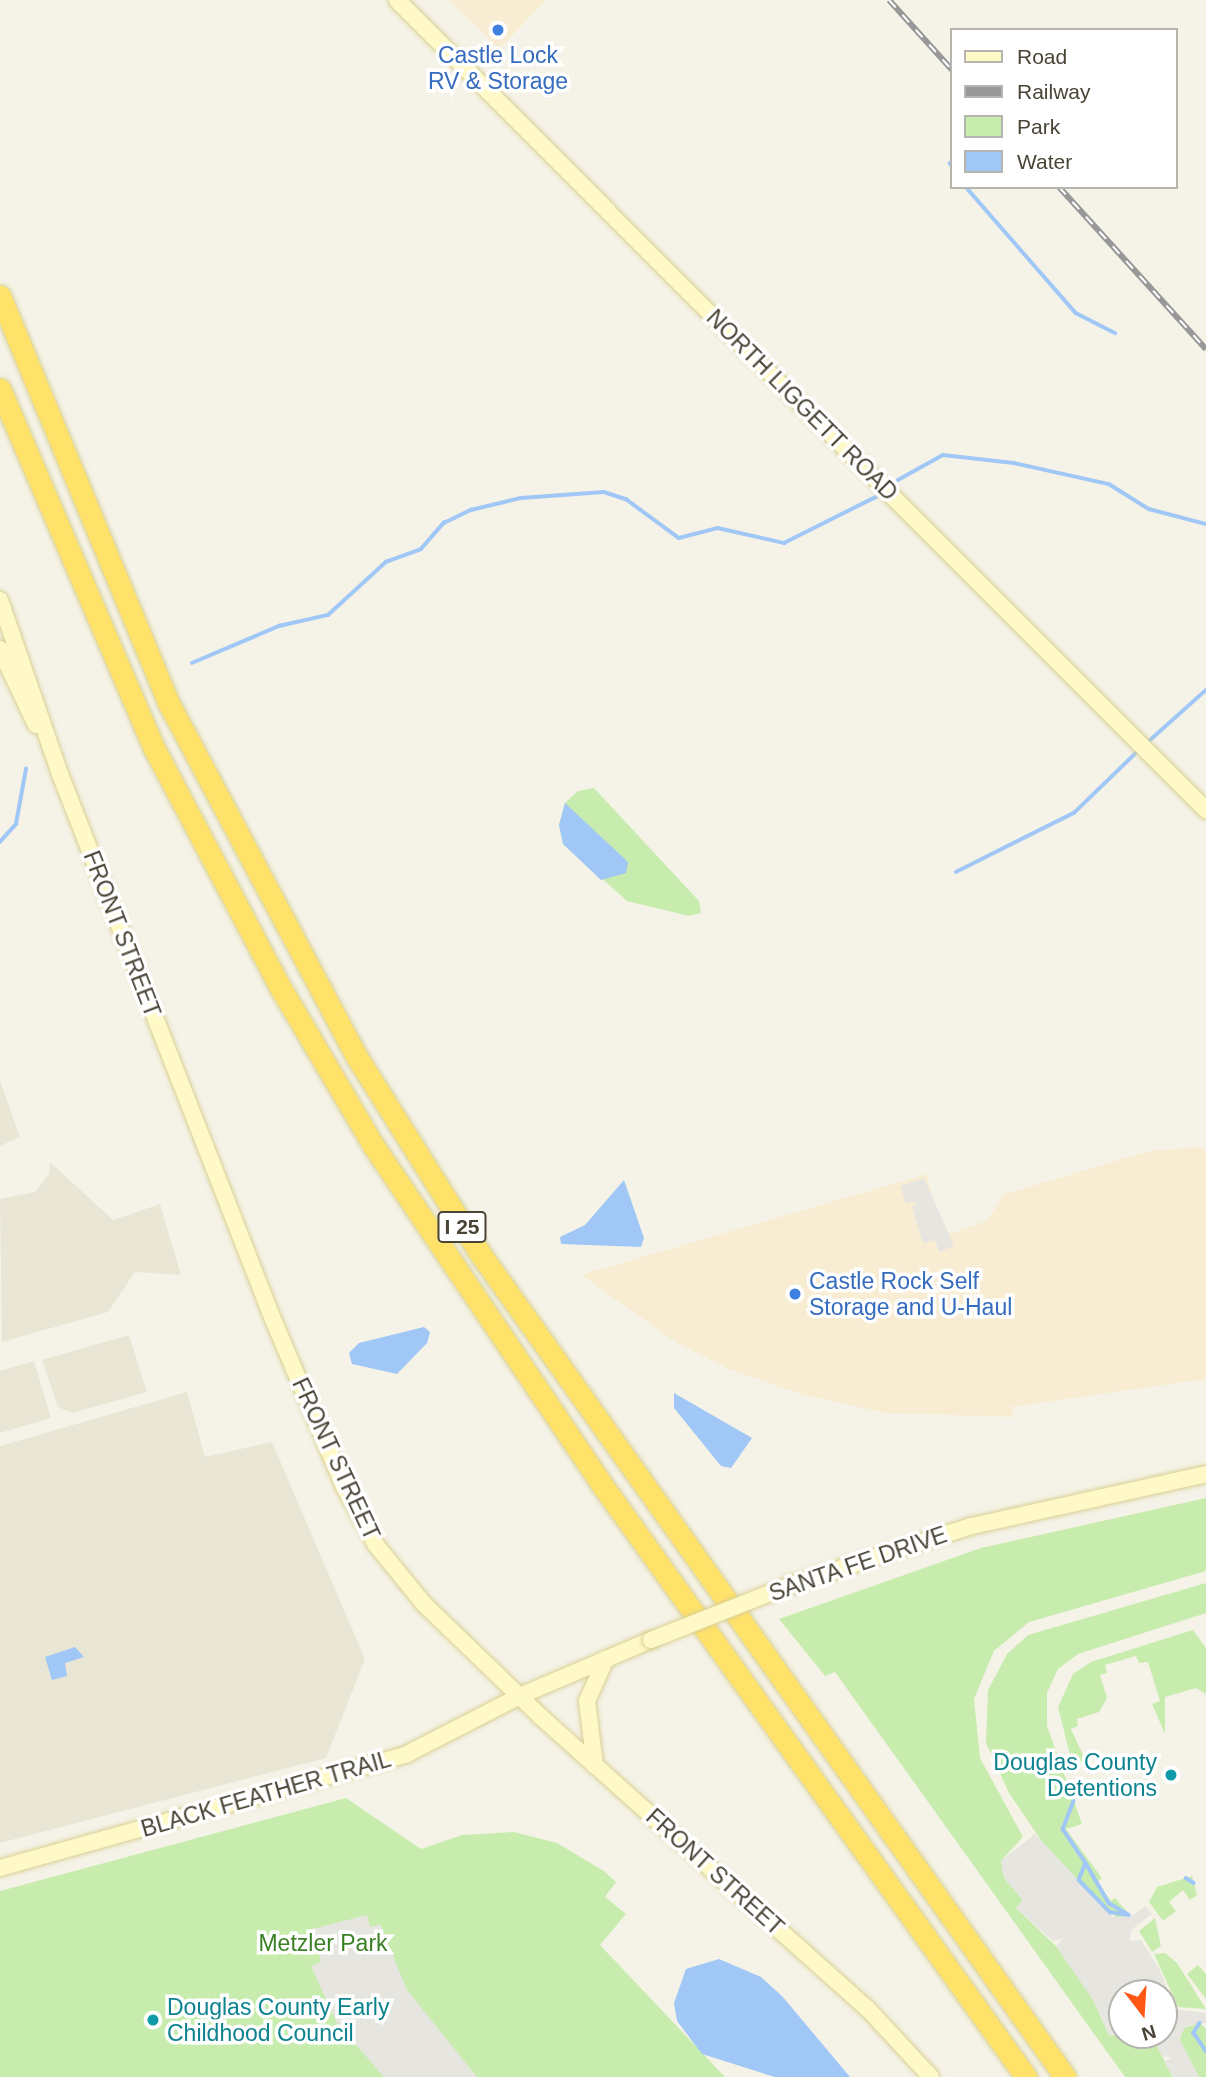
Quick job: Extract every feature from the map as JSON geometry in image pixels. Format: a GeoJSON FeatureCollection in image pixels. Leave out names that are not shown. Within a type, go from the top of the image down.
{"type":"FeatureCollection","features":[{"type":"Feature","properties":{"kind":"highway","name":"I 25"},"geometry":{"type":"LineString","coordinates":[[0,296],[167,702],[355,1054],[486,1263],[1065,2077]]}},
{"type":"Feature","properties":{"kind":"highway","name":"I 25"},"geometry":{"type":"LineString","coordinates":[[0,389],[155,750],[366,1133],[600,1482],[1026,2077]]}},
{"type":"Feature","properties":{"kind":"main road","name":"NORTH LIGGETT ROAD"},"geometry":{"type":"LineString","coordinates":[[397,0],[1206,810]]}},
{"type":"Feature","properties":{"kind":"main road","name":"FRONT STREET"},"geometry":{"type":"LineString","coordinates":[[0,600],[60,774],[272,1317],[360,1520],[406,1585],[595,1766],[867,2008],[931,2077]]}},
{"type":"Feature","properties":{"kind":"main road","name":"FRONT STREET"},"geometry":{"type":"LineString","coordinates":[[0,649],[60,774]]}},
{"type":"Feature","properties":{"kind":"main road","name":"SANTA FE DRIVE"},"geometry":{"type":"LineString","coordinates":[[522,1695],[636,1646],[793,1584],[972,1526],[1206,1474]]}},
{"type":"Feature","properties":{"kind":"main road"},"geometry":{"type":"LineString","coordinates":[[595,1766],[587,1701],[606,1659]]}},
{"type":"Feature","properties":{"kind":"main road","name":"BLACK FEATHER TRAIL"},"geometry":{"type":"LineString","coordinates":[[0,1868],[395,1758],[522,1695]]}},
{"type":"Feature","properties":{"kind":"shaded area","name":"Castle Lock RV & Storage"},"geometry":{"type":"Polygon","coordinates":[[[449,0],[547,0],[499,49],[449,0]]]}},
{"type":"Feature","properties":{"kind":"shaded area"},"geometry":{"type":"Polygon","coordinates":[[[0,1081],[20,1137],[0,1146],[0,1081]]]}},
{"type":"Feature","properties":{"kind":"shaded area"},"geometry":{"type":"Polygon","coordinates":[[[1196,1147],[1206,1150],[1206,1379],[1011,1407],[1014,1417],[886,1413],[804,1395],[729,1369],[677,1343],[581,1275],[927,1174],[935,1210],[950,1234],[988,1220],[1003,1195],[1149,1151],[1196,1147]]]}},
{"type":"Feature","properties":{"kind":"shaded area"},"geometry":{"type":"Polygon","coordinates":[[[50,1162],[113,1220],[160,1204],[181,1275],[135,1272],[108,1312],[2,1342],[0,1199],[35,1192],[49,1174],[50,1162]]]}},
{"type":"Feature","properties":{"kind":"shaded area"},"geometry":{"type":"Polygon","coordinates":[[[924,1178],[954,1246],[939,1252],[935,1240],[923,1243],[912,1207],[919,1201],[906,1203],[900,1186],[924,1178]]]}},
{"type":"Feature","properties":{"kind":"shaded area"},"geometry":{"type":"Polygon","coordinates":[[[129,1335],[147,1392],[72,1413],[58,1407],[42,1360],[129,1335]]]}},
{"type":"Feature","properties":{"kind":"shaded area"},"geometry":{"type":"Polygon","coordinates":[[[34,1361],[51,1418],[0,1433],[0,1371],[34,1361]]]}},
{"type":"Feature","properties":{"kind":"shaded area"},"geometry":{"type":"Polygon","coordinates":[[[187,1392],[205,1457],[272,1442],[365,1659],[326,1758],[0,1843],[0,1446],[187,1392]]]}},
{"type":"Feature","properties":{"kind":"shaded area"},"geometry":{"type":"Polygon","coordinates":[[[1035,1834],[1113,1917],[1132,1916],[1145,1906],[1152,1914],[1131,1930],[1130,1941],[1141,1940],[1163,1979],[1108,1979],[1108,2034],[1095,2003],[1056,1946],[1064,1938],[1053,1941],[1016,1908],[1023,1900],[1004,1878],[1001,1861],[1035,1834]]]}},
{"type":"Feature","properties":{"kind":"shaded area"},"geometry":{"type":"Polygon","coordinates":[[[367,1915],[370,1927],[380,1924],[407,1990],[477,2077],[384,2077],[337,2023],[311,1966],[321,1962],[312,1929],[367,1915]]]}},
{"type":"Feature","properties":{"kind":"shaded area"},"geometry":{"type":"Polygon","coordinates":[[[1178,2010],[1206,2013],[1206,2023],[1186,2026],[1179,2038],[1199,2077],[1173,2077],[1164,2062],[1172,2058],[1162,2056],[1158,2049],[1178,2049],[1178,2010]]]}},
{"type":"Feature","properties":{"kind":"green space"},"geometry":{"type":"Polygon","coordinates":[[[594,788],[699,901],[701,913],[689,916],[627,901],[563,844],[559,825],[565,803],[578,791],[594,788]]]}},
{"type":"Feature","properties":{"kind":"green space"},"geometry":{"type":"Polygon","coordinates":[[[1206,1498],[1206,1571],[1029,1622],[994,1651],[974,1699],[980,1758],[1023,1837],[1001,1861],[1004,1878],[1023,1900],[1016,1908],[1056,1946],[1089,1991],[1108,2033],[1108,2049],[1159,2049],[1173,2077],[1125,2077],[835,1672],[825,1676],[779,1619],[981,1548],[1206,1498]]]}},
{"type":"Feature","properties":{"kind":"green space"},"geometry":{"type":"Polygon","coordinates":[[[1206,1583],[1206,1613],[1078,1654],[1058,1669],[1047,1693],[1047,1726],[1082,1824],[1066,1829],[1102,1878],[1097,1882],[1111,1901],[1115,1898],[1131,1916],[1117,1918],[1049,1852],[1009,1793],[986,1743],[988,1690],[1007,1654],[1028,1635],[1206,1583]]]}},
{"type":"Feature","properties":{"kind":"green space"},"geometry":{"type":"Polygon","coordinates":[[[1193,1630],[1206,1648],[1206,1694],[1196,1688],[1165,1697],[1165,1734],[1152,1704],[1160,1701],[1148,1662],[1139,1663],[1136,1656],[1105,1665],[1107,1673],[1100,1675],[1107,1698],[1099,1712],[1077,1719],[1078,1726],[1071,1729],[1089,1768],[1070,1755],[1058,1707],[1073,1674],[1091,1662],[1193,1630]]]}},
{"type":"Feature","properties":{"kind":"green space","name":"Metzler Park"},"geometry":{"type":"Polygon","coordinates":[[[346,1798],[421,1849],[462,1835],[514,1832],[557,1843],[604,1871],[616,1882],[605,1897],[626,1914],[600,1945],[725,2077],[0,2077],[0,1891],[346,1798]]]}},
{"type":"Feature","properties":{"kind":"green space"},"geometry":{"type":"Polygon","coordinates":[[[1192,1876],[1197,1895],[1190,1900],[1183,1890],[1169,1902],[1176,1911],[1163,1921],[1149,1902],[1157,1887],[1192,1876]]]}},
{"type":"Feature","properties":{"kind":"green space"},"geometry":{"type":"Polygon","coordinates":[[[1155,1918],[1161,1946],[1152,1952],[1139,1931],[1155,1918]]]}},
{"type":"Feature","properties":{"kind":"green space"},"geometry":{"type":"Polygon","coordinates":[[[1165,1953],[1177,1963],[1206,2009],[1178,2007],[1178,1979],[1165,1979],[1154,1954],[1165,1953]]]}},
{"type":"Feature","properties":{"kind":"green space"},"geometry":{"type":"Polygon","coordinates":[[[1198,1965],[1206,1974],[1206,1999],[1187,1974],[1198,1965]]]}},
{"type":"Feature","properties":{"kind":"green space"},"geometry":{"type":"Polygon","coordinates":[[[1200,2023],[1206,2029],[1206,2077],[1199,2077],[1179,2042],[1183,2028],[1200,2023]]]}},
{"type":"Feature","properties":{"kind":"water"},"geometry":{"type":"Polygon","coordinates":[[[565,803],[628,862],[626,873],[601,880],[563,844],[559,825],[565,803]]]}},
{"type":"Feature","properties":{"kind":"water"},"geometry":{"type":"Polygon","coordinates":[[[624,1180],[644,1238],[641,1247],[561,1244],[560,1237],[585,1225],[624,1180]]]}},
{"type":"Feature","properties":{"kind":"water"},"geometry":{"type":"Polygon","coordinates":[[[424,1327],[430,1332],[427,1343],[397,1374],[352,1364],[349,1353],[359,1343],[424,1327]]]}},
{"type":"Feature","properties":{"kind":"water"},"geometry":{"type":"Polygon","coordinates":[[[674,1393],[752,1438],[731,1468],[721,1466],[674,1408],[674,1393]]]}},
{"type":"Feature","properties":{"kind":"water"},"geometry":{"type":"Polygon","coordinates":[[[75,1647],[84,1657],[65,1663],[67,1676],[52,1680],[45,1657],[75,1647]]]}},
{"type":"Feature","properties":{"kind":"water"},"geometry":{"type":"Polygon","coordinates":[[[719,1959],[761,1977],[782,1996],[850,2077],[775,2077],[702,2054],[677,2021],[674,2003],[686,1969],[719,1959]]]}},
{"type":"Feature","properties":{"kind":"waterway"},"geometry":{"type":"LineString","coordinates":[[968,189],[1076,313],[1115,333]]}},
{"type":"Feature","properties":{"kind":"waterway"},"geometry":{"type":"LineString","coordinates":[[898,480],[943,455],[1014,463],[1109,484],[1149,509],[1206,524]]}},
{"type":"Feature","properties":{"kind":"waterway"},"geometry":{"type":"LineString","coordinates":[[192,663],[279,626],[328,615],[386,562],[421,549],[444,523],[471,510],[521,498],[604,492],[626,499],[679,538],[718,528],[784,543],[876,497]]}},
{"type":"Feature","properties":{"kind":"waterway"},"geometry":{"type":"LineString","coordinates":[[1149,741],[1206,690]]}},
{"type":"Feature","properties":{"kind":"waterway"},"geometry":{"type":"LineString","coordinates":[[956,872],[1074,813],[1138,751]]}},
{"type":"Feature","properties":{"kind":"waterway"},"geometry":{"type":"LineString","coordinates":[[0,842],[16,824],[26,769]]}},
{"type":"Feature","properties":{"kind":"waterway"},"geometry":{"type":"LineString","coordinates":[[1074,1801],[1063,1829],[1086,1863],[1079,1880],[1110,1912],[1129,1915]]}},
{"type":"Feature","properties":{"kind":"waterway"},"geometry":{"type":"LineString","coordinates":[[1087,1865],[1109,1903],[1127,1914]]}},
{"type":"Feature","properties":{"kind":"waterway"},"geometry":{"type":"LineString","coordinates":[[1186,1878],[1194,1883]]}},
{"type":"Feature","properties":{"kind":"waterway"},"geometry":{"type":"LineString","coordinates":[[1200,2023],[1194,2033],[1206,2051]]}},
{"type":"Feature","properties":{"kind":"railway"},"geometry":{"type":"LineString","coordinates":[[889,0],[950,68]]}},
{"type":"Feature","properties":{"kind":"railway"},"geometry":{"type":"LineString","coordinates":[[1061,189],[1206,349]]}},
{"type":"Feature","properties":{"kind":"place","name":"Castle Lock RV & Storage"},"geometry":{"type":"Point","coordinates":[498,30]}},
{"type":"Feature","properties":{"kind":"place","name":"Castle Rock Self Storage and U-Haul"},"geometry":{"type":"Point","coordinates":[795,1294]}},
{"type":"Feature","properties":{"kind":"place","name":"Douglas County Detentions"},"geometry":{"type":"Point","coordinates":[1171,1775]}},
{"type":"Feature","properties":{"kind":"place","name":"Douglas County Early Childhood Council"},"geometry":{"type":"Point","coordinates":[153,2020]}}]}
